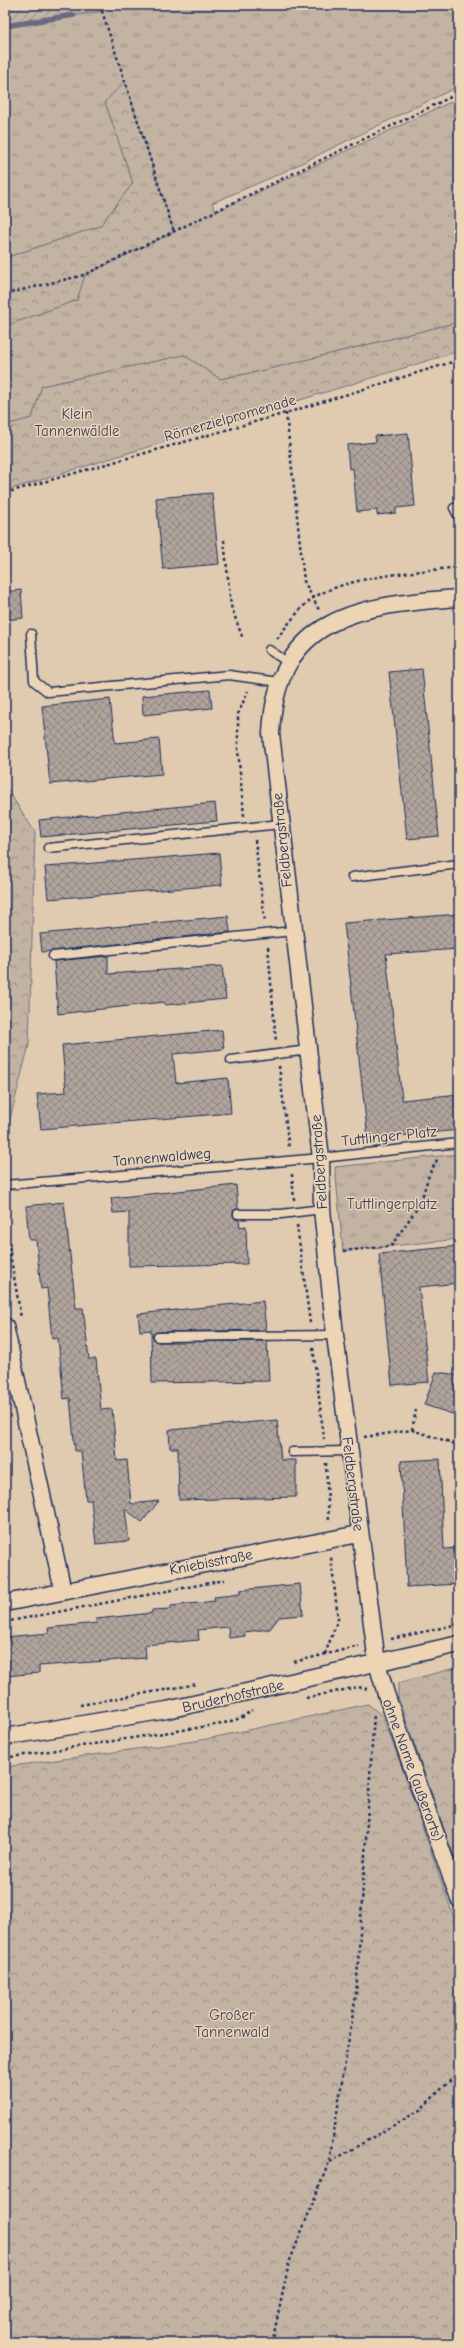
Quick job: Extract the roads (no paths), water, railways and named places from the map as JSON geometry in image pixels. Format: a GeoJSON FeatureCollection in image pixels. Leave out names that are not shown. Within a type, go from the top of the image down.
{"type":"FeatureCollection","features":[{"type":"Feature","properties":{"kind":"street","name":"Feldbergstraße"},"geometry":{"type":"LineString","coordinates":[[377,1663],[334,1335],[322,1209],[321,1158],[293,931],[271,734],[272,708],[279,682],[289,663],[303,643],[326,625],[352,613],[375,608],[459,598]]}},
{"type":"Feature","properties":{"kind":"street"},"geometry":{"type":"LineString","coordinates":[[5,1326],[63,1591]]}},
{"type":"Feature","properties":{"kind":"street","name":"Kniebisstraße"},"geometry":{"type":"LineString","coordinates":[[5,1603],[327,1532],[360,1534]]}},
{"type":"Feature","properties":{"kind":"street","name":"Bruderhofstraße"},"geometry":{"type":"LineString","coordinates":[[5,1737],[167,1710],[459,1644]]}},
{"type":"Feature","properties":{"kind":"street","name":"ohne Name (außerorts)"},"geometry":{"type":"LineString","coordinates":[[377,1663],[386,1694],[459,1899]]}},
{"type":"Feature","properties":{"kind":"lane"},"geometry":{"type":"LineString","coordinates":[[454,508],[459,517]]}},
{"type":"Feature","properties":{"kind":"lane"},"geometry":{"type":"LineString","coordinates":[[31,634],[34,681],[48,692],[229,675],[279,682]]}},
{"type":"Feature","properties":{"kind":"lane"},"geometry":{"type":"LineString","coordinates":[[269,650],[289,663]]}},
{"type":"Feature","properties":{"kind":"lane"},"geometry":{"type":"LineString","coordinates":[[48,848],[281,824]]}},
{"type":"Feature","properties":{"kind":"lane"},"geometry":{"type":"LineString","coordinates":[[352,877],[459,864]]}},
{"type":"Feature","properties":{"kind":"lane"},"geometry":{"type":"LineString","coordinates":[[53,956],[293,931]]}},
{"type":"Feature","properties":{"kind":"lane"},"geometry":{"type":"LineString","coordinates":[[231,1060],[308,1050]]}},
{"type":"Feature","properties":{"kind":"lane","name":"Tuttlinger Platz"},"geometry":{"type":"LineString","coordinates":[[321,1158],[459,1143]]}},
{"type":"Feature","properties":{"kind":"lane","name":"Tannenwaldweg"},"geometry":{"type":"LineString","coordinates":[[5,1185],[321,1158]]}},
{"type":"Feature","properties":{"kind":"lane"},"geometry":{"type":"LineString","coordinates":[[238,1214],[295,1212],[322,1209]]}},
{"type":"Feature","properties":{"kind":"lane"},"geometry":{"type":"LineString","coordinates":[[158,1337],[334,1335]]}},
{"type":"Feature","properties":{"kind":"lane"},"geometry":{"type":"LineString","coordinates":[[292,1452],[326,1451],[349,1445]]}},
{"type":"Feature","properties":{"kind":"waterway"},"geometry":{"type":"LineString","coordinates":[[5,26],[74,15]]}},
{"type":"Feature","properties":{"kind":"park label","name":"Klein Tannenwäldle"},"geometry":{"type":"Point","coordinates":[77,422]}},
{"type":"Feature","properties":{"kind":"park label","name":"Tuttlingerplatz"},"geometry":{"type":"Point","coordinates":[392,1204]}},
{"type":"Feature","properties":{"kind":"park label","name":"Großer Tannenwald"},"geometry":{"type":"Point","coordinates":[232,2024]}}]}
